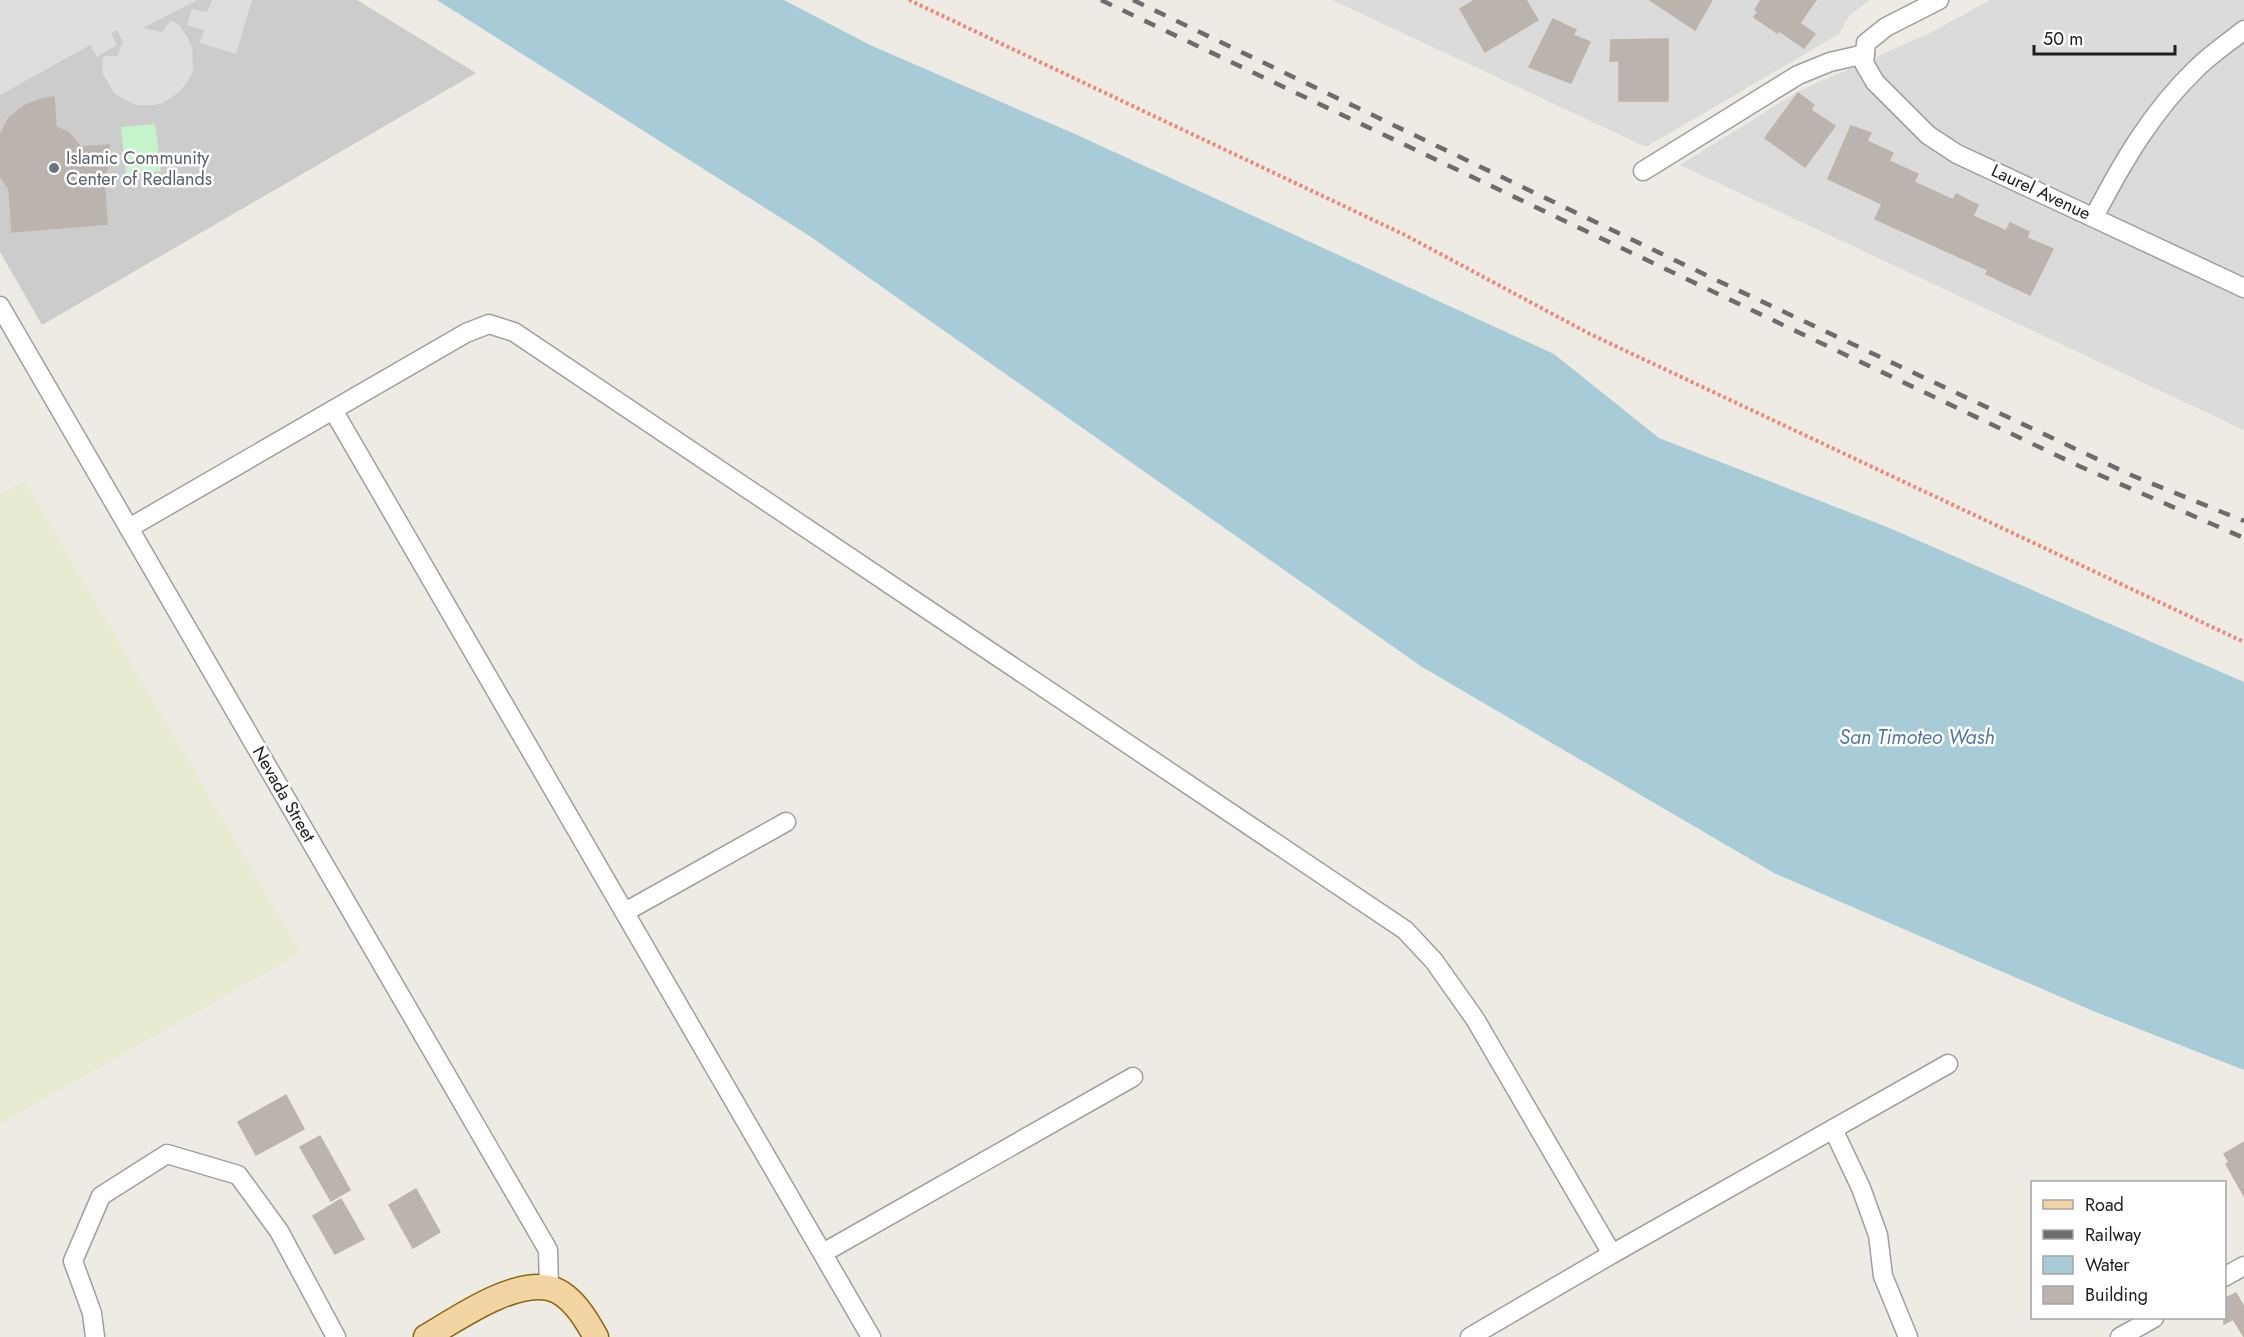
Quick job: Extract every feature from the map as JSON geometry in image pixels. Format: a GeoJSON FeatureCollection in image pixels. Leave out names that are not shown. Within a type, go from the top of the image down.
{"type":"FeatureCollection","features":[{"type":"Feature","properties":{"kind":"main road"},"geometry":{"type":"LineString","coordinates":[[426,1337],[496,1297],[518,1289],[549,1288],[569,1300],[583,1314],[596,1337]]}},
{"type":"Feature","properties":{"kind":"street"},"geometry":{"type":"LineString","coordinates":[[1642,171],[1798,75],[1830,62],[1864,59],[1866,43],[1886,27],[1939,0]]}},
{"type":"Feature","properties":{"kind":"street"},"geometry":{"type":"LineString","coordinates":[[2094,217],[2120,166],[2152,118],[2197,68],[2244,30]]}},
{"type":"Feature","properties":{"kind":"street","name":"Laurel Avenue"},"geometry":{"type":"LineString","coordinates":[[1864,59],[1875,82],[1928,135],[1957,154],[2244,288]]}},
{"type":"Feature","properties":{"kind":"street","name":"Nevada Street"},"geometry":{"type":"LineString","coordinates":[[0,306],[548,1250],[549,1288]]}},
{"type":"Feature","properties":{"kind":"street"},"geometry":{"type":"LineString","coordinates":[[129,528],[466,333],[489,324],[514,332],[1405,930],[1434,962],[1475,1019],[1612,1254]]}},
{"type":"Feature","properties":{"kind":"street"},"geometry":{"type":"LineString","coordinates":[[333,410],[871,1337]]}},
{"type":"Feature","properties":{"kind":"street"},"geometry":{"type":"LineString","coordinates":[[624,912],[786,822]]}},
{"type":"Feature","properties":{"kind":"street"},"geometry":{"type":"LineString","coordinates":[[1470,1337],[1948,1064]]}},
{"type":"Feature","properties":{"kind":"street"},"geometry":{"type":"LineString","coordinates":[[823,1253],[1133,1077]]}},
{"type":"Feature","properties":{"kind":"street"},"geometry":{"type":"LineString","coordinates":[[1833,1129],[1868,1206],[1878,1235],[1882,1276],[1908,1337]]}},
{"type":"Feature","properties":{"kind":"street"},"geometry":{"type":"LineString","coordinates":[[95,1337],[92,1313],[73,1261],[101,1196],[167,1154],[238,1175],[279,1232],[336,1337]]}},
{"type":"Feature","properties":{"kind":"street"},"geometry":{"type":"LineString","coordinates":[[2226,1276],[2244,1266]]}},
{"type":"Feature","properties":{"kind":"street"},"geometry":{"type":"LineString","coordinates":[[2124,1329],[2149,1319]]}},
{"type":"Feature","properties":{"kind":"path"},"geometry":{"type":"LineString","coordinates":[[909,0],[1405,235],[1590,334],[2244,642]]}},
{"type":"Feature","properties":{"kind":"shaded area","name":"Islamic Community Center of Redlands"},"geometry":{"type":"Polygon","coordinates":[[[0,0],[357,0],[476,73],[42,325],[0,252],[0,0]]]}},
{"type":"Feature","properties":{"kind":"shaded area"},"geometry":{"type":"Polygon","coordinates":[[[0,0],[197,0],[143,28],[162,32],[171,20],[179,25],[192,48],[193,71],[179,92],[163,103],[135,105],[114,93],[102,72],[103,56],[117,56],[123,41],[117,30],[111,33],[117,45],[97,57],[90,45],[0,95],[0,0]]]}},
{"type":"Feature","properties":{"kind":"shaded area"},"geometry":{"type":"Polygon","coordinates":[[[212,0],[252,0],[236,54],[200,43],[204,30],[187,25],[192,9],[207,12],[212,0]]]}},
{"type":"Feature","properties":{"kind":"shaded area"},"geometry":{"type":"Polygon","coordinates":[[[1332,0],[1870,0],[1849,16],[1839,34],[1646,147],[1332,0]]]}},
{"type":"Feature","properties":{"kind":"shaded area"},"geometry":{"type":"Polygon","coordinates":[[[1990,0],[2244,0],[2244,430],[1680,165],[1799,91],[1932,32],[1990,0]]]}},
{"type":"Feature","properties":{"kind":"green space"},"geometry":{"type":"Polygon","coordinates":[[[155,124],[161,171],[126,175],[121,127],[155,124]]]}},
{"type":"Feature","properties":{"kind":"green space"},"geometry":{"type":"Polygon","coordinates":[[[25,481],[301,953],[0,1124],[0,494],[25,481]]]}},
{"type":"Feature","properties":{"kind":"water","name":"San Timoteo Wash"},"geometry":{"type":"Polygon","coordinates":[[[437,0],[784,0],[870,45],[1075,134],[1554,354],[1659,438],[1887,527],[2244,682],[2244,1070],[2093,1011],[1774,873],[1422,667],[811,237],[437,0]]]}},
{"type":"Feature","properties":{"kind":"building"},"geometry":{"type":"Polygon","coordinates":[[[1475,0],[1526,0],[1538,20],[1485,52],[1460,9],[1475,0]]]}},
{"type":"Feature","properties":{"kind":"building"},"geometry":{"type":"Polygon","coordinates":[[[1650,0],[1712,0],[1695,30],[1650,0]]]}},
{"type":"Feature","properties":{"kind":"building"},"geometry":{"type":"Polygon","coordinates":[[[1761,0],[1816,0],[1800,23],[1815,34],[1804,48],[1754,17],[1761,0]]]}},
{"type":"Feature","properties":{"kind":"building"},"geometry":{"type":"Polygon","coordinates":[[[1553,19],[1576,30],[1573,35],[1590,42],[1571,83],[1529,67],[1553,19]]]}},
{"type":"Feature","properties":{"kind":"building"},"geometry":{"type":"Polygon","coordinates":[[[1668,39],[1668,101],[1619,101],[1619,61],[1610,61],[1611,40],[1668,39]]]}},
{"type":"Feature","properties":{"kind":"building"},"geometry":{"type":"Polygon","coordinates":[[[1798,93],[1814,105],[1811,110],[1835,126],[1805,167],[1765,138],[1798,93]]]}},
{"type":"Feature","properties":{"kind":"building","name":"Islamic Community Center of Redlands"},"geometry":{"type":"Polygon","coordinates":[[[54,97],[56,127],[68,132],[81,147],[109,145],[109,164],[104,178],[107,224],[12,232],[9,189],[0,176],[0,135],[9,118],[24,106],[54,97]]]}},
{"type":"Feature","properties":{"kind":"building"},"geometry":{"type":"Polygon","coordinates":[[[1851,126],[1871,133],[1867,141],[1893,153],[1889,161],[1918,174],[1914,182],[1953,200],[1956,194],[1978,205],[1973,216],[2006,231],[2010,223],[2029,232],[2027,238],[2053,249],[2030,295],[1986,274],[1988,270],[1875,219],[1882,204],[1828,179],[1851,126]]]}},
{"type":"Feature","properties":{"kind":"building"},"geometry":{"type":"Polygon","coordinates":[[[286,1095],[304,1129],[256,1155],[238,1122],[286,1095]]]}},
{"type":"Feature","properties":{"kind":"building"},"geometry":{"type":"Polygon","coordinates":[[[320,1136],[350,1190],[331,1201],[300,1147],[320,1136]]]}},
{"type":"Feature","properties":{"kind":"building"},"geometry":{"type":"Polygon","coordinates":[[[2244,1142],[2244,1196],[2226,1164],[2229,1162],[2224,1154],[2244,1142]]]}},
{"type":"Feature","properties":{"kind":"building"},"geometry":{"type":"Polygon","coordinates":[[[416,1189],[440,1232],[413,1248],[389,1205],[416,1189]]]}},
{"type":"Feature","properties":{"kind":"building"},"geometry":{"type":"Polygon","coordinates":[[[341,1199],[364,1239],[335,1254],[313,1216],[341,1199]]]}},
{"type":"Feature","properties":{"kind":"building"},"geometry":{"type":"Polygon","coordinates":[[[2236,1293],[2244,1307],[2244,1337],[2233,1319],[2224,1324],[2226,1298],[2236,1293]]]}},
{"type":"Feature","properties":{"kind":"railway"},"geometry":{"type":"LineString","coordinates":[[1101,0],[2079,466],[2244,538]]}},
{"type":"Feature","properties":{"kind":"railway"},"geometry":{"type":"LineString","coordinates":[[1133,0],[1712,278],[2131,475],[2244,521]]}},
{"type":"Feature","properties":{"kind":"place","name":"Islamic Community Center of Redlands"},"geometry":{"type":"Point","coordinates":[54,168]}}]}
